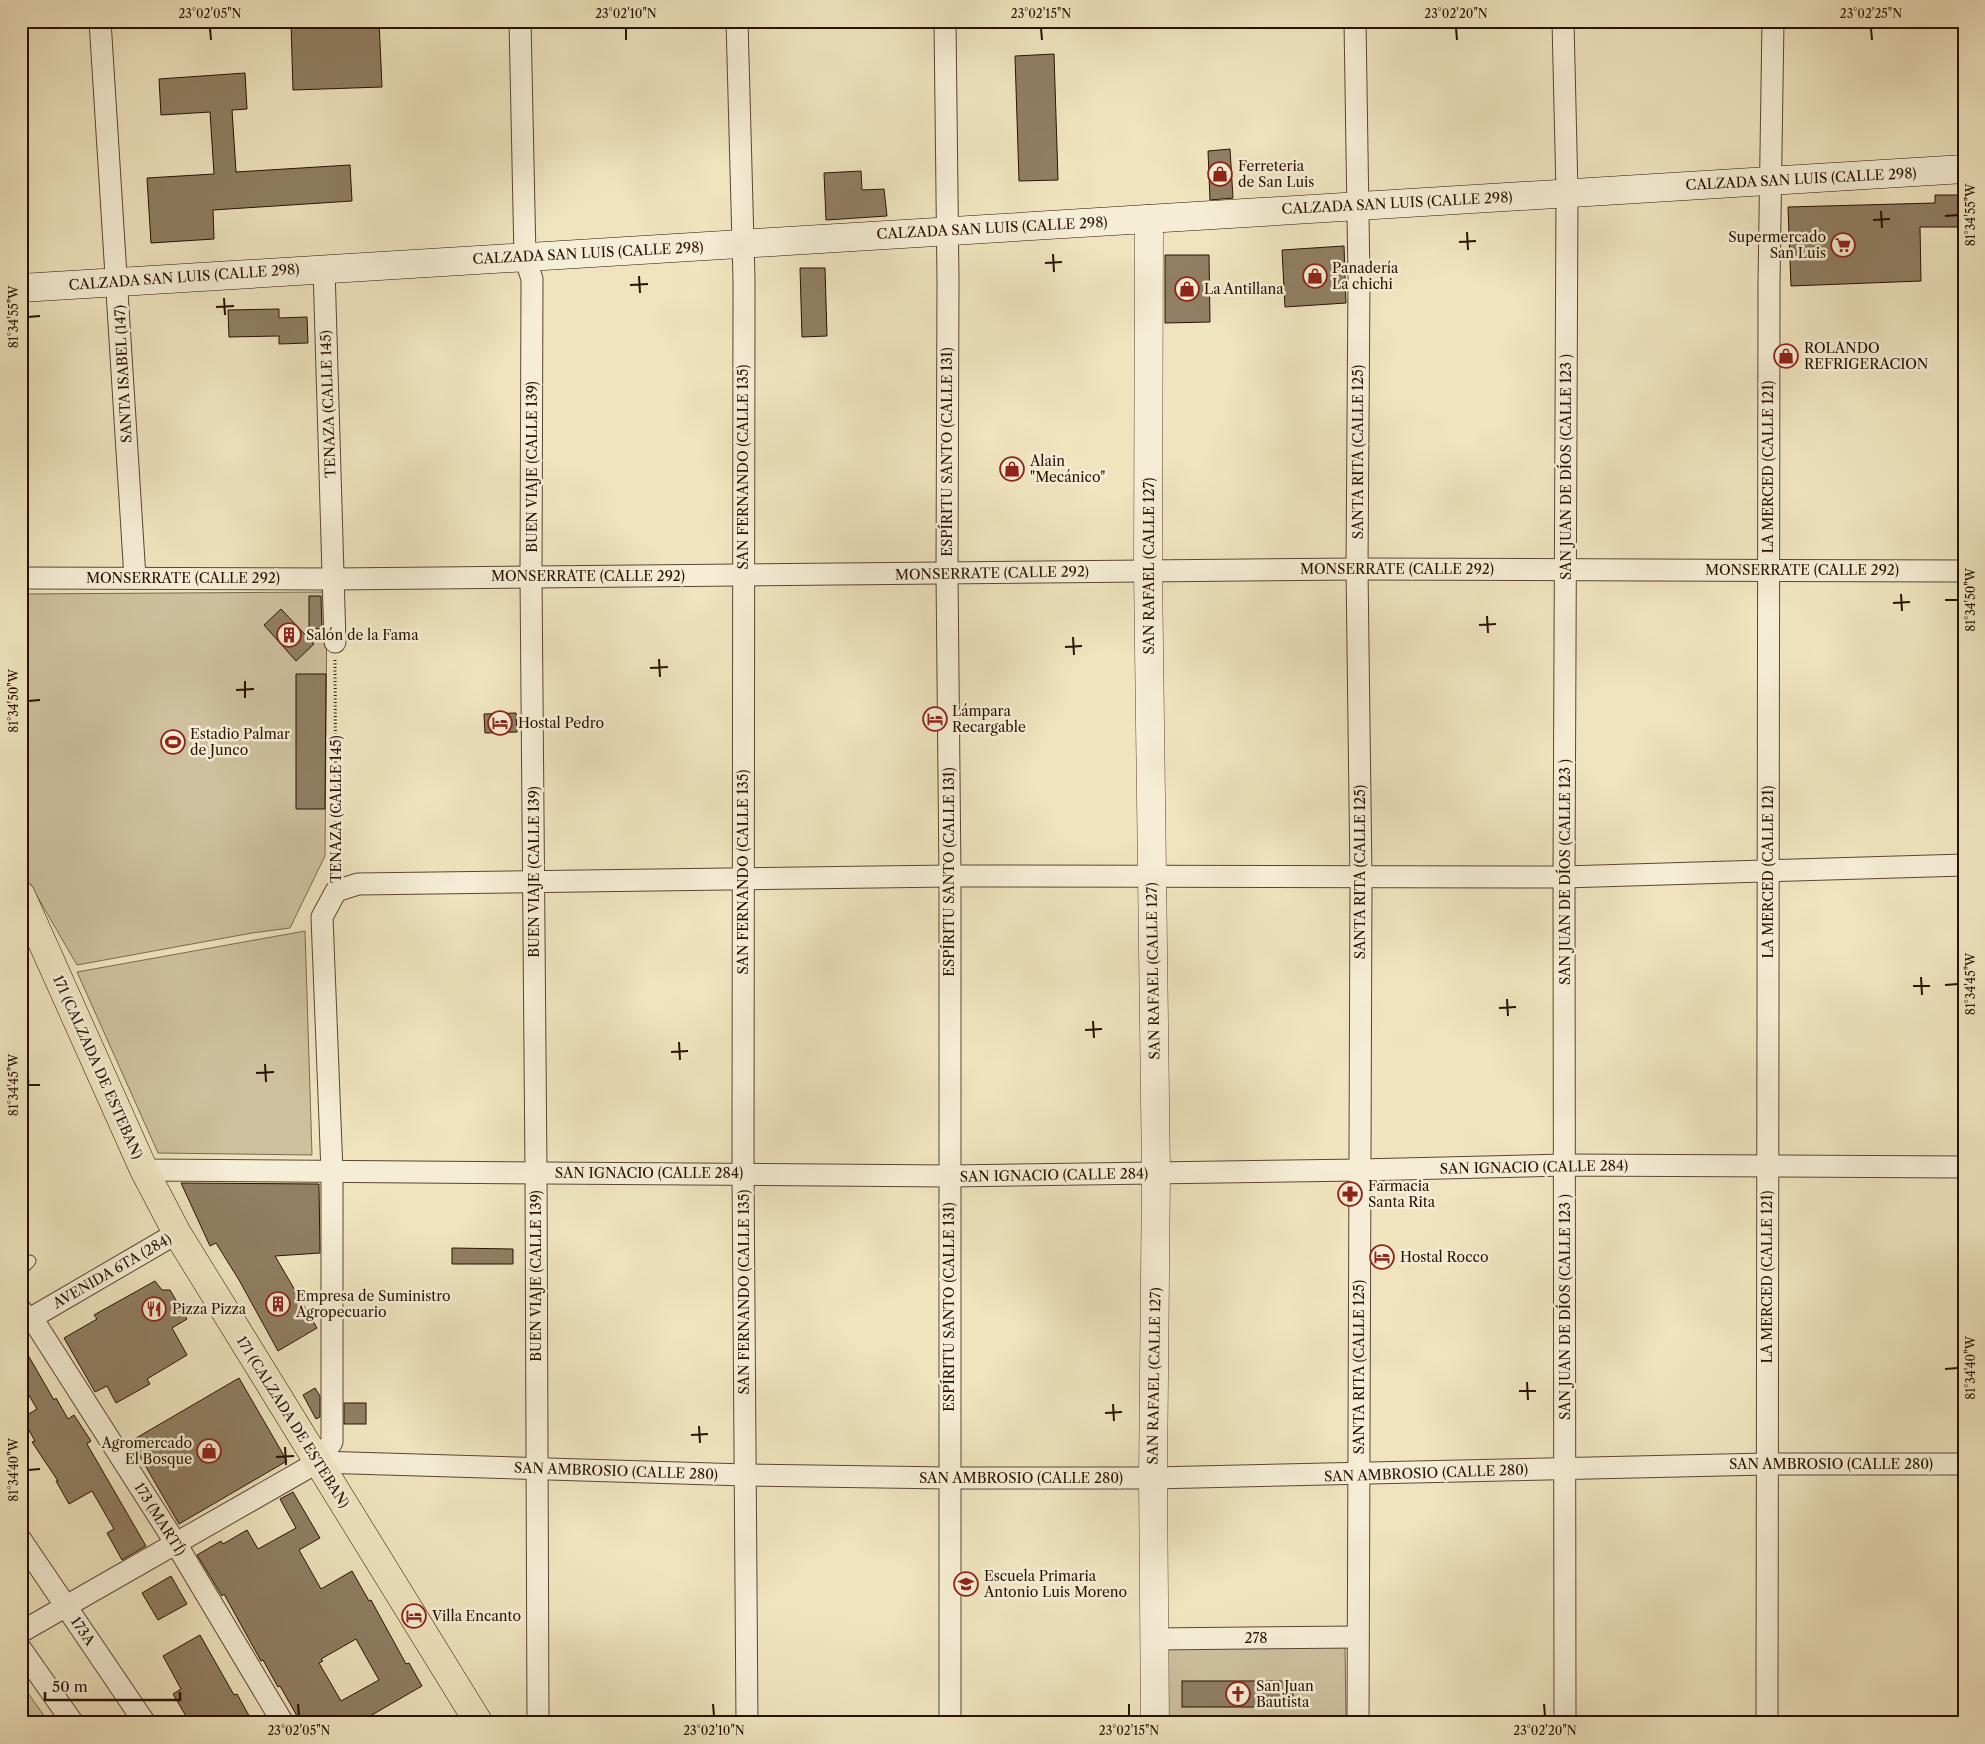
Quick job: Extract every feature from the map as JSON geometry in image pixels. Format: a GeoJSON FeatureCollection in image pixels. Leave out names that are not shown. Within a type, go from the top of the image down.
{"type":"FeatureCollection","features":[{"type":"Feature","properties":{"kind":"main road","name":"CALZADA SAN LUIS (CALLE 298)"},"geometry":{"type":"LineString","coordinates":[[21,288],[1964,169]]}},
{"type":"Feature","properties":{"kind":"main road","name":"SAN RAFAEL (CALLE 127)"},"geometry":{"type":"LineString","coordinates":[[1149,219],[1148,571],[1156,1174],[1153,1478],[1155,1723]]}},
{"type":"Feature","properties":{"kind":"main road","name":"171 (CALZADA DE ESTEBAN)"},"geometry":{"type":"LineString","coordinates":[[21,895],[144,1170],[177,1233],[479,1723]]}},
{"type":"Feature","properties":{"kind":"street","name":"SANTA ISABEL (147)"},"geometry":{"type":"LineString","coordinates":[[100,21],[118,282],[135,578]]}},
{"type":"Feature","properties":{"kind":"street","name":"BUEN VIAJE (CALLE 139)"},"geometry":{"type":"LineString","coordinates":[[520,21],[525,257],[532,280],[538,1723]]}},
{"type":"Feature","properties":{"kind":"street","name":"SAN FERNANDO (CALLE 135)"},"geometry":{"type":"LineString","coordinates":[[737,21],[744,279],[743,1173],[747,1723]]}},
{"type":"Feature","properties":{"kind":"street","name":"ESPÍRITU SANTO (CALLE 131)"},"geometry":{"type":"LineString","coordinates":[[945,21],[948,231],[947,574],[950,876],[948,1478],[950,1723]]}},
{"type":"Feature","properties":{"kind":"street","name":"SANTA RITA (CALLE 125)"},"geometry":{"type":"LineString","coordinates":[[1355,21],[1359,280],[1357,569],[1360,878],[1358,1723]]}},
{"type":"Feature","properties":{"kind":"street","name":"SAN JUAN DE DÍOS (CALLE 123 )"},"geometry":{"type":"LineString","coordinates":[[1563,21],[1567,193],[1564,877],[1565,1723]]}},
{"type":"Feature","properties":{"kind":"street","name":"LA MERCED (CALLE 121)"},"geometry":{"type":"LineString","coordinates":[[1767,1723],[1768,570],[1770,180],[1773,21]]}},
{"type":"Feature","properties":{"kind":"street","name":"TENAZA (CALLE 145)"},"geometry":{"type":"LineString","coordinates":[[324,268],[335,642]]}},
{"type":"Feature","properties":{"kind":"street","name":"MONSERRATE (CALLE 292)"},"geometry":{"type":"LineString","coordinates":[[21,578],[334,579],[1357,569],[1964,571]]}},
{"type":"Feature","properties":{"kind":"street"},"geometry":{"type":"LineString","coordinates":[[336,891],[358,884],[534,881],[950,876],[1564,877],[1964,865]]}},
{"type":"Feature","properties":{"kind":"street","name":"TENAZA (CALLE 145)"},"geometry":{"type":"LineString","coordinates":[[318,1462],[332,1442],[332,1172],[322,917],[336,891]]}},
{"type":"Feature","properties":{"kind":"street","name":"SAN IGNACIO (CALLE 284)"},"geometry":{"type":"LineString","coordinates":[[144,1170],[950,1176],[1156,1174],[1565,1165],[1964,1167]]}},
{"type":"Feature","properties":{"kind":"street","name":"AVENIDA 6TA (284)"},"geometry":{"type":"LineString","coordinates":[[25,1314],[177,1233]]}},
{"type":"Feature","properties":{"kind":"street","name":"173 (MARTÍ)"},"geometry":{"type":"LineString","coordinates":[[25,1314],[175,1542],[283,1723]]}},
{"type":"Feature","properties":{"kind":"street"},"geometry":{"type":"LineString","coordinates":[[21,1632],[175,1542],[318,1462]]}},
{"type":"Feature","properties":{"kind":"street","name":"SAN AMBROSIO (CALLE 280)"},"geometry":{"type":"LineString","coordinates":[[318,1462],[745,1475],[948,1478],[1153,1478],[1359,1475],[1767,1464],[1964,1464]]}},
{"type":"Feature","properties":{"kind":"street","name":"173A"},"geometry":{"type":"LineString","coordinates":[[21,1540],[144,1723]]}},
{"type":"Feature","properties":{"kind":"street","name":"278"},"geometry":{"type":"LineString","coordinates":[[1155,1638],[1358,1637]]}},
{"type":"Feature","properties":{"kind":"street"},"geometry":{"type":"LineString","coordinates":[[21,1649],[73,1723]]}},
{"type":"Feature","properties":{"kind":"lane"},"geometry":{"type":"LineString","coordinates":[[21,1270],[30,1261]]}},
{"type":"Feature","properties":{"kind":"path","name":"TENAZA (CALLE 145)"},"geometry":{"type":"LineString","coordinates":[[335,642],[336,891]]}},
{"type":"Feature","properties":{"kind":"shaded area","name":"Estadio Palmar de Junco"},"geometry":{"type":"Polygon","coordinates":[[[327,592],[325,856],[290,928],[252,933],[77,965],[37,896],[21,876],[21,594],[327,592]]]}},
{"type":"Feature","properties":{"kind":"shaded area"},"geometry":{"type":"Polygon","coordinates":[[[305,931],[312,1155],[158,1153],[77,972],[305,931]]]}},
{"type":"Feature","properties":{"kind":"shaded area"},"geometry":{"type":"Polygon","coordinates":[[[24,1030],[29,1083],[21,1083],[21,1031],[24,1030]]]}},
{"type":"Feature","properties":{"kind":"shaded area"},"geometry":{"type":"Polygon","coordinates":[[[1345,1646],[1346,1723],[1167,1723],[1166,1648],[1345,1646]]]}},
{"type":"Feature","properties":{"kind":"shaded area"},"geometry":{"type":"Polygon","coordinates":[[[28,1693],[49,1723],[28,1723],[28,1693]]]}},
{"type":"Feature","properties":{"kind":"building"},"geometry":{"type":"Polygon","coordinates":[[[379,21],[382,87],[293,90],[291,23],[379,21]]]}},
{"type":"Feature","properties":{"kind":"building"},"geometry":{"type":"Polygon","coordinates":[[[1054,54],[1058,180],[1019,181],[1015,56],[1054,54]]]}},
{"type":"Feature","properties":{"kind":"building"},"geometry":{"type":"Polygon","coordinates":[[[245,73],[247,109],[232,110],[236,172],[350,165],[352,201],[213,210],[214,239],[151,243],[147,178],[214,174],[210,112],[161,115],[159,79],[245,73]]]}},
{"type":"Feature","properties":{"kind":"building","name":"Ferreteria de San Luis"},"geometry":{"type":"Polygon","coordinates":[[[1230,149],[1233,198],[1210,200],[1208,151],[1230,149]]]}},
{"type":"Feature","properties":{"kind":"building"},"geometry":{"type":"Polygon","coordinates":[[[861,171],[862,190],[884,189],[887,216],[826,220],[824,173],[861,171]]]}},
{"type":"Feature","properties":{"kind":"building"},"geometry":{"type":"Polygon","coordinates":[[[1935,195],[1964,195],[1964,227],[1920,227],[1921,281],[1791,286],[1788,207],[1935,203],[1935,195]]]}},
{"type":"Feature","properties":{"kind":"building","name":"Panadería La chichi"},"geometry":{"type":"Polygon","coordinates":[[[1344,246],[1346,303],[1285,307],[1282,250],[1344,246]]]}},
{"type":"Feature","properties":{"kind":"building","name":"La Antillana"},"geometry":{"type":"Polygon","coordinates":[[[1165,255],[1209,255],[1210,322],[1165,323],[1165,255]]]}},
{"type":"Feature","properties":{"kind":"building"},"geometry":{"type":"Polygon","coordinates":[[[800,268],[825,268],[827,336],[802,337],[800,268]]]}},
{"type":"Feature","properties":{"kind":"building"},"geometry":{"type":"Polygon","coordinates":[[[279,309],[279,318],[307,317],[308,343],[279,344],[279,336],[229,337],[228,310],[279,309]]]}},
{"type":"Feature","properties":{"kind":"building"},"geometry":{"type":"Polygon","coordinates":[[[309,596],[321,596],[322,629],[309,628],[309,596]]]}},
{"type":"Feature","properties":{"kind":"building","name":"Salón de la Fama"},"geometry":{"type":"Polygon","coordinates":[[[281,609],[314,644],[296,661],[264,625],[281,609]]]}},
{"type":"Feature","properties":{"kind":"building"},"geometry":{"type":"Polygon","coordinates":[[[296,674],[326,674],[325,809],[296,809],[296,674]]]}},
{"type":"Feature","properties":{"kind":"building","name":"Hostal Pedro"},"geometry":{"type":"Polygon","coordinates":[[[516,713],[517,732],[485,733],[484,714],[516,713]]]}},
{"type":"Feature","properties":{"kind":"building"},"geometry":{"type":"Polygon","coordinates":[[[181,1183],[319,1184],[320,1253],[275,1256],[317,1328],[278,1351],[239,1280],[216,1243],[210,1246],[181,1183]]]}},
{"type":"Feature","properties":{"kind":"building"},"geometry":{"type":"Polygon","coordinates":[[[452,1248],[513,1249],[513,1264],[452,1264],[452,1248]]]}},
{"type":"Feature","properties":{"kind":"building"},"geometry":{"type":"Polygon","coordinates":[[[155,1281],[162,1290],[170,1290],[187,1319],[172,1328],[187,1355],[147,1379],[150,1384],[116,1403],[107,1386],[95,1392],[64,1338],[97,1319],[94,1315],[155,1281]]]}},
{"type":"Feature","properties":{"kind":"building"},"geometry":{"type":"Polygon","coordinates":[[[21,1343],[54,1400],[56,1398],[68,1419],[74,1415],[91,1441],[87,1444],[146,1546],[122,1560],[107,1533],[114,1529],[92,1491],[69,1504],[56,1481],[58,1481],[32,1442],[35,1441],[22,1418],[37,1409],[21,1382],[21,1343]]]}},
{"type":"Feature","properties":{"kind":"building","name":"Agromercado El Bosque"},"geometry":{"type":"Polygon","coordinates":[[[239,1378],[287,1461],[179,1524],[131,1441],[239,1378]]]}},
{"type":"Feature","properties":{"kind":"building"},"geometry":{"type":"Polygon","coordinates":[[[315,1388],[320,1396],[320,1417],[316,1419],[303,1395],[315,1388]]]}},
{"type":"Feature","properties":{"kind":"building"},"geometry":{"type":"Polygon","coordinates":[[[344,1403],[366,1403],[366,1424],[344,1424],[344,1403]]]}},
{"type":"Feature","properties":{"kind":"building"},"geometry":{"type":"Polygon","coordinates":[[[293,1492],[320,1538],[299,1550],[321,1589],[352,1571],[369,1601],[371,1600],[406,1664],[409,1663],[422,1686],[358,1723],[301,1723],[280,1686],[278,1687],[263,1660],[261,1661],[224,1594],[222,1596],[197,1555],[221,1541],[223,1544],[247,1530],[258,1549],[296,1528],[280,1499],[293,1492]],[[356,1639],[321,1659],[323,1661],[319,1663],[341,1701],[379,1680],[356,1639]]]}},
{"type":"Feature","properties":{"kind":"building"},"geometry":{"type":"Polygon","coordinates":[[[171,1576],[187,1604],[158,1620],[142,1593],[171,1576]]]}},
{"type":"Feature","properties":{"kind":"building"},"geometry":{"type":"Polygon","coordinates":[[[200,1635],[234,1695],[237,1694],[253,1723],[190,1723],[173,1694],[181,1689],[163,1656],[200,1635]]]}},
{"type":"Feature","properties":{"kind":"building","name":"San Juan Bautista"},"geometry":{"type":"Polygon","coordinates":[[[1182,1681],[1293,1681],[1293,1707],[1182,1707],[1182,1681]]]}},
{"type":"Feature","properties":{"kind":"place","name":"Ferreteria de San Luis"},"geometry":{"type":"Point","coordinates":[1220,174]}},
{"type":"Feature","properties":{"kind":"place","name":"Supermercado San Luis"},"geometry":{"type":"Point","coordinates":[1843,245]}},
{"type":"Feature","properties":{"kind":"place","name":"Panadería La chichi"},"geometry":{"type":"Point","coordinates":[1315,276]}},
{"type":"Feature","properties":{"kind":"place","name":"La Antillana"},"geometry":{"type":"Point","coordinates":[1187,289]}},
{"type":"Feature","properties":{"kind":"place","name":"ROLANDO REFRIGERACION"},"geometry":{"type":"Point","coordinates":[1786,356]}},
{"type":"Feature","properties":{"kind":"place","name":"Alain \"Mecánico\""},"geometry":{"type":"Point","coordinates":[1012,469]}},
{"type":"Feature","properties":{"kind":"place","name":"Salón de la Fama"},"geometry":{"type":"Point","coordinates":[289,635]}},
{"type":"Feature","properties":{"kind":"place","name":"Lámpara Recargable"},"geometry":{"type":"Point","coordinates":[935,719]}},
{"type":"Feature","properties":{"kind":"place","name":"Hostal Pedro"},"geometry":{"type":"Point","coordinates":[500,723]}},
{"type":"Feature","properties":{"kind":"place","name":"Estadio Palmar de Junco"},"geometry":{"type":"Point","coordinates":[173,742]}},
{"type":"Feature","properties":{"kind":"place","name":"Farmacia Santa Rita"},"geometry":{"type":"Point","coordinates":[1350,1194]}},
{"type":"Feature","properties":{"kind":"place","name":"Hostal Rocco"},"geometry":{"type":"Point","coordinates":[1382,1257]}},
{"type":"Feature","properties":{"kind":"place","name":"Empresa de Suministro Agropecuario"},"geometry":{"type":"Point","coordinates":[278,1304]}},
{"type":"Feature","properties":{"kind":"place","name":"Pizza Pizza"},"geometry":{"type":"Point","coordinates":[154,1309]}},
{"type":"Feature","properties":{"kind":"place","name":"Agromercado El Bosque"},"geometry":{"type":"Point","coordinates":[209,1451]}},
{"type":"Feature","properties":{"kind":"place","name":"Escuela Primaria Antonio Luis Moreno"},"geometry":{"type":"Point","coordinates":[966,1584]}},
{"type":"Feature","properties":{"kind":"place","name":"Villa Encanto"},"geometry":{"type":"Point","coordinates":[414,1616]}},
{"type":"Feature","properties":{"kind":"place","name":"San Juan Bautista"},"geometry":{"type":"Point","coordinates":[1238,1694]}}]}
